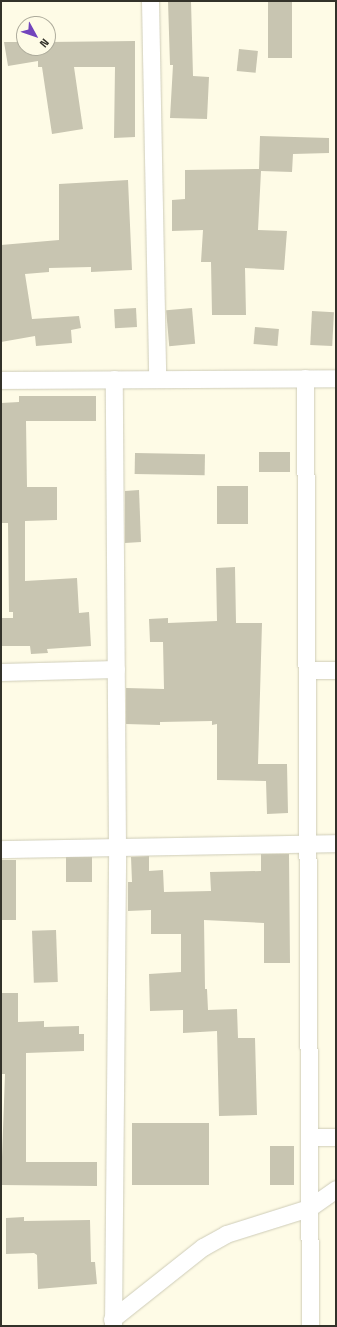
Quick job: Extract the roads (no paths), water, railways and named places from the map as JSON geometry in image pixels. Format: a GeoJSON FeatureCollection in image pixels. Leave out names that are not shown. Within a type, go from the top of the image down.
{"type":"FeatureCollection","features":[{"type":"Feature","properties":{"kind":"street"},"geometry":{"type":"LineString","coordinates":[[150,1],[158,379]]}},
{"type":"Feature","properties":{"kind":"street"},"geometry":{"type":"LineString","coordinates":[[305,378],[310,1326]]}},
{"type":"Feature","properties":{"kind":"street"},"geometry":{"type":"LineString","coordinates":[[1,380],[336,378]]}},
{"type":"Feature","properties":{"kind":"street"},"geometry":{"type":"LineString","coordinates":[[112,1323],[117,847],[114,379]]}},
{"type":"Feature","properties":{"kind":"street"},"geometry":{"type":"LineString","coordinates":[[1,672],[116,669]]}},
{"type":"Feature","properties":{"kind":"street"},"geometry":{"type":"LineString","coordinates":[[307,670],[336,670]]}},
{"type":"Feature","properties":{"kind":"street"},"geometry":{"type":"LineString","coordinates":[[1,849],[336,843]]}},
{"type":"Feature","properties":{"kind":"street"},"geometry":{"type":"LineString","coordinates":[[309,1136],[336,1136]]}},
{"type":"Feature","properties":{"kind":"street"},"geometry":{"type":"LineString","coordinates":[[112,1323],[203,1247],[226,1234],[309,1208],[336,1189]]}}]}
